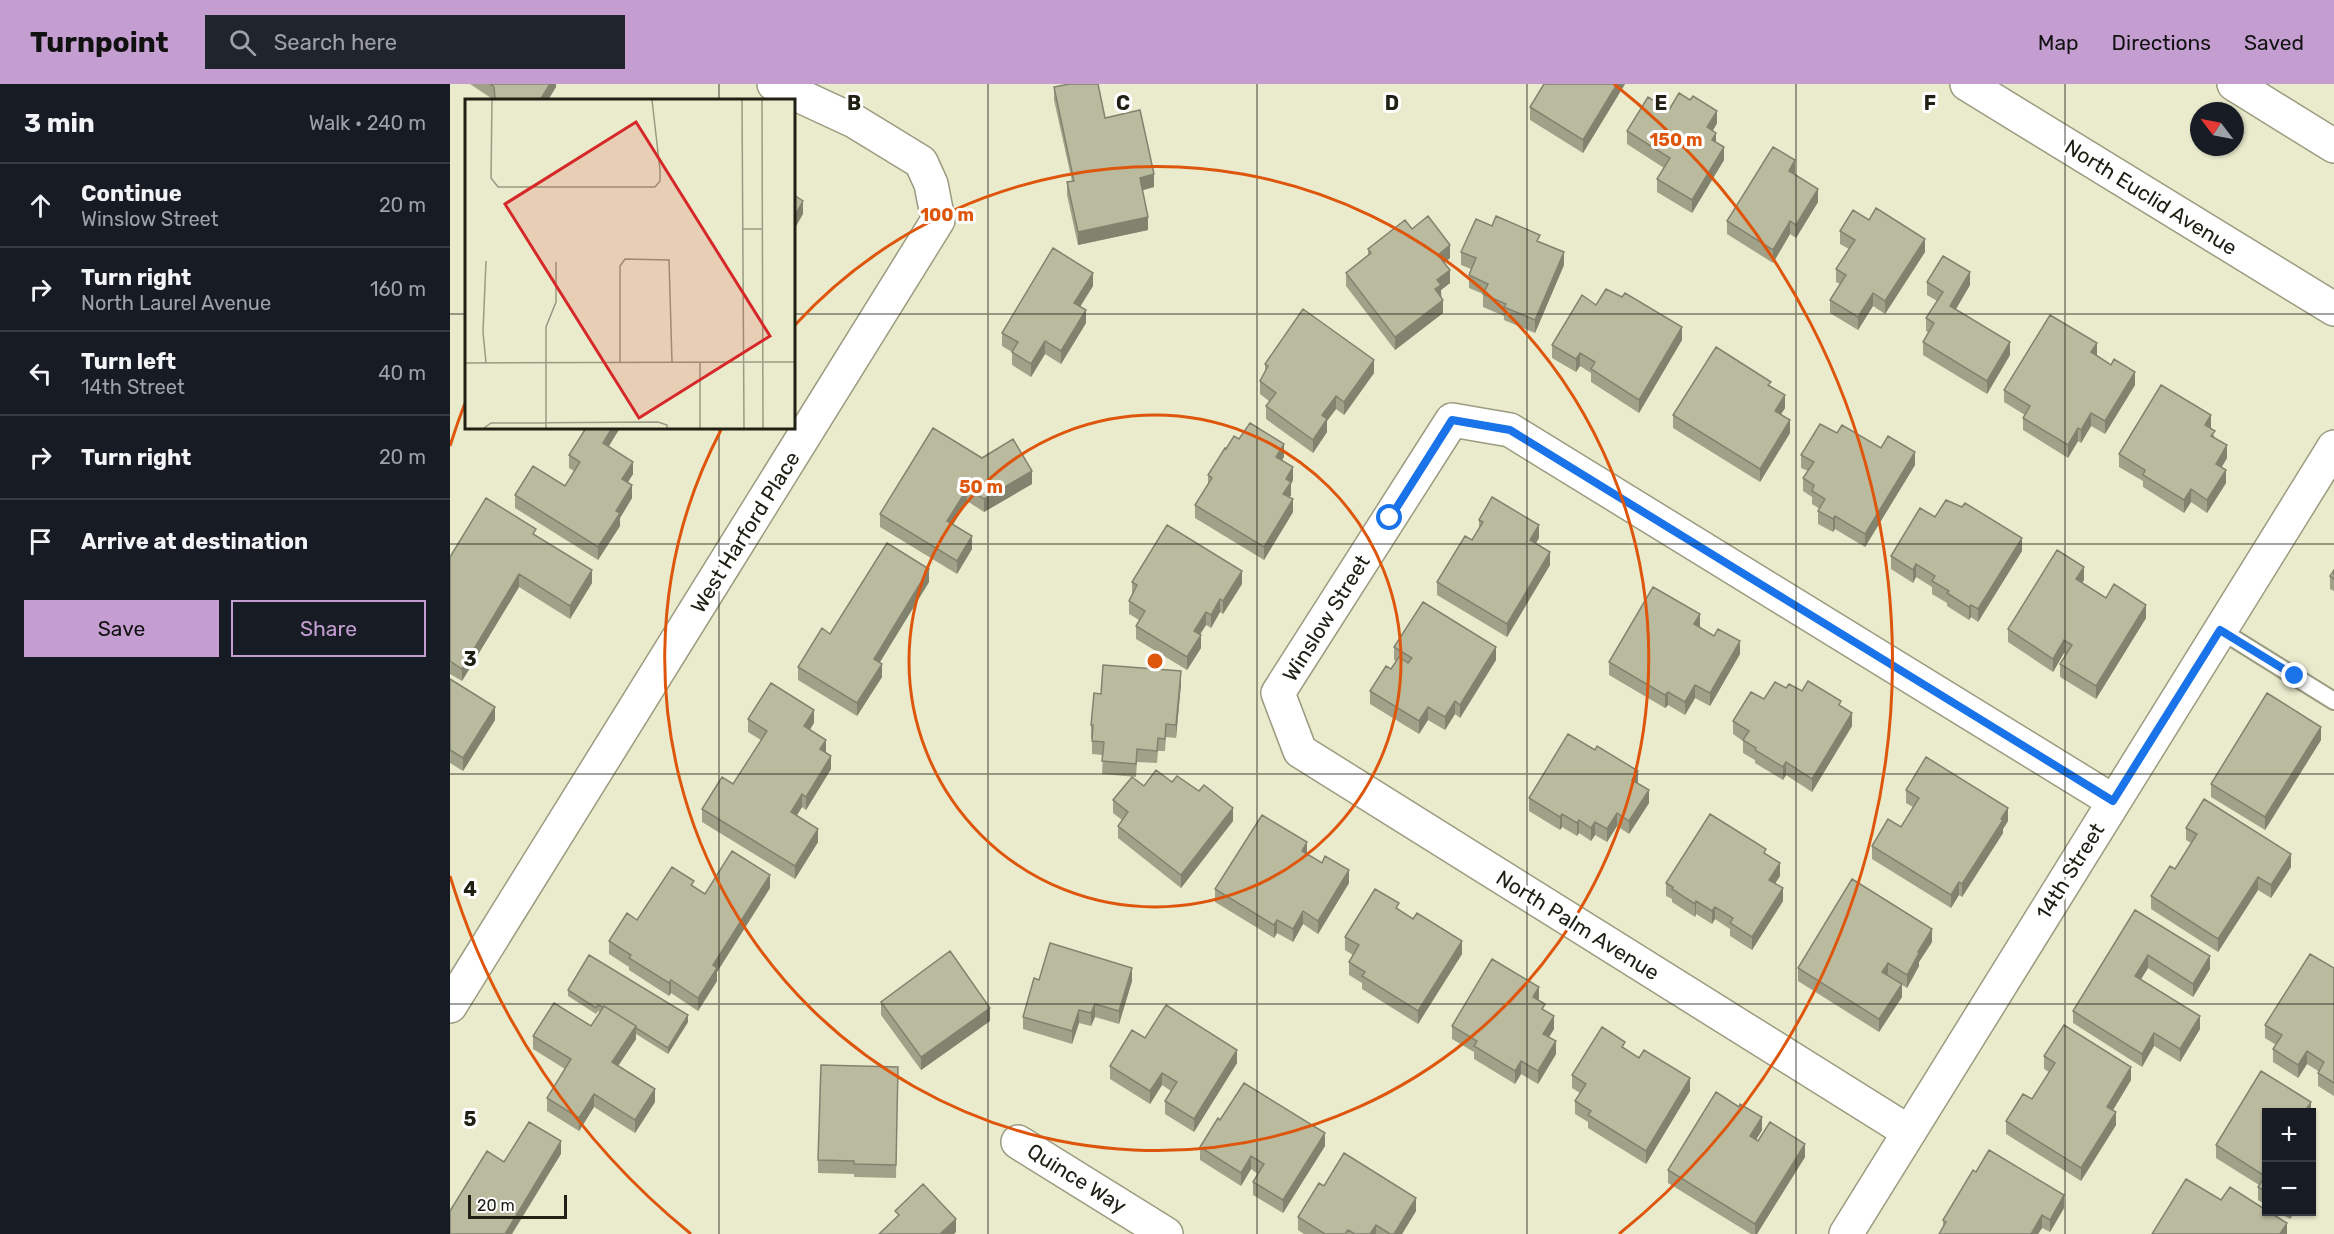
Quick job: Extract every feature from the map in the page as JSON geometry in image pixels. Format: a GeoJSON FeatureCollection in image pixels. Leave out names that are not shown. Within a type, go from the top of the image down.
{"type":"FeatureCollection","features":[{"type":"Feature","properties":{"kind":"street","name":"West Harford Place"},"geometry":{"type":"LineString","coordinates":[[450,1006],[938,220],[931,184],[921,162],[854,121],[774,84]]}},
{"type":"Feature","properties":{"kind":"street","name":"North Euclid Avenue"},"geometry":{"type":"LineString","coordinates":[[1967,84],[2334,309]]}},
{"type":"Feature","properties":{"kind":"street"},"geometry":{"type":"LineString","coordinates":[[2234,84],[2334,146]]}},
{"type":"Feature","properties":{"kind":"street","name":"Winslow Street"},"geometry":{"type":"LineString","coordinates":[[1278,693],[1452,420],[1510,430],[2113,801]]}},
{"type":"Feature","properties":{"kind":"street","name":"14th Street"},"geometry":{"type":"LineString","coordinates":[[1846,1234],[2334,447]]}},
{"type":"Feature","properties":{"kind":"street","name":"North Palm Avenue"},"geometry":{"type":"LineString","coordinates":[[1278,693],[1300,751],[1909,1132]]}},
{"type":"Feature","properties":{"kind":"street","name":"Quince Way"},"geometry":{"type":"LineString","coordinates":[[1018,1142],[1166,1234]]}},
{"type":"Feature","properties":{"kind":"lane"},"geometry":{"type":"LineString","coordinates":[[2220,630],[2334,701]]}},
{"type":"Feature","properties":{"kind":"building"},"geometry":{"type":"Polygon","coordinates":[[[490,84],[550,84],[541,99],[495,99],[494,87],[490,84]]]}},
{"type":"Feature","properties":{"kind":"building"},"geometry":{"type":"Polygon","coordinates":[[[1069,84],[1098,84],[1105,118],[1140,110],[1154,174],[1140,178],[1148,217],[1078,232],[1067,182],[1074,181],[1054,87],[1069,84]]]}},
{"type":"Feature","properties":{"kind":"building"},"geometry":{"type":"Polygon","coordinates":[[[1544,84],[1617,84],[1583,140],[1530,107],[1544,84]]]}},
{"type":"Feature","properties":{"kind":"building"},"geometry":{"type":"Polygon","coordinates":[[[1679,93],[1690,100],[1693,96],[1717,111],[1707,127],[1716,133],[1712,140],[1724,147],[1692,200],[1657,179],[1670,158],[1627,131],[1648,97],[1669,110],[1679,93]]]}},
{"type":"Feature","properties":{"kind":"building"},"geometry":{"type":"Polygon","coordinates":[[[1773,147],[1795,160],[1789,171],[1818,189],[1796,225],[1790,221],[1773,250],[1727,221],[1773,147]]]}},
{"type":"Feature","properties":{"kind":"building"},"geometry":{"type":"Polygon","coordinates":[[[795,196],[803,201],[795,215],[795,196]]]}},
{"type":"Feature","properties":{"kind":"building"},"geometry":{"type":"Polygon","coordinates":[[[1876,208],[1925,239],[1885,301],[1873,293],[1858,317],[1830,300],[1846,275],[1836,269],[1855,240],[1840,231],[1853,210],[1869,220],[1876,208]]]}},
{"type":"Feature","properties":{"kind":"building"},"geometry":{"type":"Polygon","coordinates":[[[1428,216],[1450,245],[1438,255],[1450,270],[1437,280],[1441,285],[1435,289],[1443,300],[1395,337],[1346,273],[1371,253],[1368,249],[1405,220],[1412,229],[1428,216]]]}},
{"type":"Feature","properties":{"kind":"building"},"geometry":{"type":"Polygon","coordinates":[[[1496,216],[1540,235],[1537,241],[1564,252],[1535,320],[1504,307],[1506,304],[1483,294],[1488,284],[1469,275],[1476,258],[1461,252],[1476,219],[1492,226],[1496,216]]]}},
{"type":"Feature","properties":{"kind":"building"},"geometry":{"type":"Polygon","coordinates":[[[1053,248],[1093,273],[1074,303],[1086,310],[1061,351],[1045,341],[1031,364],[1012,352],[1018,342],[1002,333],[1053,248]]]}},
{"type":"Feature","properties":{"kind":"building"},"geometry":{"type":"Polygon","coordinates":[[[1943,256],[1970,272],[1950,306],[2010,342],[1987,381],[1923,342],[1934,323],[1926,318],[1943,292],[1927,282],[1943,256]]]}},
{"type":"Feature","properties":{"kind":"building"},"geometry":{"type":"Polygon","coordinates":[[[1606,289],[1622,297],[1625,293],[1682,327],[1639,400],[1591,369],[1595,362],[1580,353],[1576,359],[1552,345],[1582,295],[1596,305],[1606,289]]]}},
{"type":"Feature","properties":{"kind":"building"},"geometry":{"type":"Polygon","coordinates":[[[1303,309],[1374,360],[1344,402],[1336,396],[1322,415],[1327,419],[1313,440],[1266,406],[1276,393],[1260,381],[1268,366],[1265,364],[1303,309]]]}},
{"type":"Feature","properties":{"kind":"building"},"geometry":{"type":"Polygon","coordinates":[[[2050,315],[2097,343],[2091,352],[2111,365],[2114,359],[2135,372],[2105,421],[2091,413],[2081,430],[2078,428],[2068,445],[2023,418],[2030,406],[2004,390],[2050,315]]]}},
{"type":"Feature","properties":{"kind":"building"},"geometry":{"type":"Polygon","coordinates":[[[1716,347],[1771,382],[1768,385],[1785,395],[1775,411],[1790,420],[1760,469],[1673,415],[1716,347]]]}},
{"type":"Feature","properties":{"kind":"building"},"geometry":{"type":"Polygon","coordinates":[[[2161,385],[2211,415],[2205,425],[2215,431],[2211,436],[2227,445],[2216,464],[2226,470],[2207,500],[2191,489],[2184,500],[2143,475],[2145,470],[2119,454],[2161,385]]]}},
{"type":"Feature","properties":{"kind":"building"},"geometry":{"type":"Polygon","coordinates":[[[1250,423],[1284,444],[1276,457],[1293,467],[1286,479],[1291,482],[1283,494],[1293,499],[1264,547],[1195,505],[1212,478],[1208,475],[1225,448],[1234,436],[1239,439],[1250,423]]]}},
{"type":"Feature","properties":{"kind":"building"},"geometry":{"type":"Polygon","coordinates":[[[1820,424],[1837,433],[1842,425],[1881,448],[1888,436],[1915,452],[1865,534],[1835,516],[1833,519],[1818,511],[1825,499],[1812,491],[1814,485],[1803,478],[1814,462],[1801,455],[1820,424]]]}},
{"type":"Feature","properties":{"kind":"building"},"geometry":{"type":"Polygon","coordinates":[[[933,428],[982,458],[1013,439],[1032,471],[984,499],[967,489],[947,521],[972,536],[957,561],[880,514],[933,428]]]}},
{"type":"Feature","properties":{"kind":"building"},"geometry":{"type":"Polygon","coordinates":[[[585,429],[611,429],[603,443],[633,462],[622,479],[632,485],[616,511],[620,513],[598,547],[515,495],[533,466],[565,486],[580,462],[569,455],[585,429]]]}},
{"type":"Feature","properties":{"kind":"building"},"geometry":{"type":"Polygon","coordinates":[[[1492,497],[1539,525],[1530,540],[1550,552],[1507,624],[1437,582],[1465,536],[1472,540],[1483,522],[1479,520],[1492,497]]]}},
{"type":"Feature","properties":{"kind":"building"},"geometry":{"type":"Polygon","coordinates":[[[486,498],[536,529],[533,534],[592,570],[570,606],[519,574],[462,669],[450,661],[450,557],[486,498]]]}},
{"type":"Feature","properties":{"kind":"building"},"geometry":{"type":"Polygon","coordinates":[[[1946,500],[1962,507],[1965,503],[2022,538],[1978,609],[1971,605],[1969,607],[1947,593],[1949,591],[1932,581],[1935,576],[1916,564],[1913,570],[1891,556],[1920,508],[1935,517],[1946,500]]]}},
{"type":"Feature","properties":{"kind":"building"},"geometry":{"type":"Polygon","coordinates":[[[1167,525],[1242,571],[1223,601],[1220,599],[1211,615],[1206,612],[1194,631],[1201,635],[1187,657],[1136,626],[1145,611],[1129,601],[1137,585],[1132,582],[1167,525]]]}},
{"type":"Feature","properties":{"kind":"building"},"geometry":{"type":"Polygon","coordinates":[[[887,543],[929,569],[874,659],[882,664],[857,703],[798,667],[822,628],[830,634],[887,543]]]}},
{"type":"Feature","properties":{"kind":"building"},"geometry":{"type":"Polygon","coordinates":[[[2057,550],[2084,567],[2076,579],[2106,598],[2114,584],[2146,605],[2096,686],[2060,664],[2072,645],[2064,640],[2053,659],[2008,629],[2057,550]]]}},
{"type":"Feature","properties":{"kind":"building"},"geometry":{"type":"Polygon","coordinates":[[[1653,587],[1700,614],[1694,624],[1714,636],[1718,629],[1740,641],[1710,693],[1695,685],[1685,702],[1668,692],[1665,695],[1609,662],[1653,587]]]}},
{"type":"Feature","properties":{"kind":"building"},"geometry":{"type":"Polygon","coordinates":[[[1423,602],[1496,647],[1460,705],[1455,701],[1445,717],[1428,707],[1419,721],[1370,691],[1386,666],[1391,669],[1399,657],[1408,663],[1412,658],[1394,647],[1423,602]]]}},
{"type":"Feature","properties":{"kind":"building"},"geometry":{"type":"Polygon","coordinates":[[[1103,665],[1181,671],[1176,725],[1166,724],[1165,739],[1158,738],[1157,751],[1137,749],[1136,764],[1102,761],[1104,742],[1092,741],[1094,693],[1101,694],[1103,665]]]}},
{"type":"Feature","properties":{"kind":"building"},"geometry":{"type":"Polygon","coordinates":[[[450,679],[495,707],[463,758],[450,750],[450,679]]]}},
{"type":"Feature","properties":{"kind":"building"},"geometry":{"type":"Polygon","coordinates":[[[1808,681],[1841,701],[1839,705],[1852,713],[1812,779],[1786,762],[1783,767],[1755,750],[1756,748],[1743,740],[1749,731],[1733,721],[1751,692],[1764,699],[1775,682],[1786,688],[1789,684],[1802,691],[1808,681]]]}},
{"type":"Feature","properties":{"kind":"building"},"geometry":{"type":"Polygon","coordinates":[[[771,683],[814,710],[804,726],[826,740],[820,749],[831,756],[806,797],[802,794],[791,812],[818,829],[795,866],[702,809],[722,777],[733,784],[767,731],[748,719],[771,683]]]}},
{"type":"Feature","properties":{"kind":"building"},"geometry":{"type":"Polygon","coordinates":[[[2267,693],[2321,727],[2265,817],[2211,784],[2267,693]]]}},
{"type":"Feature","properties":{"kind":"building"},"geometry":{"type":"Polygon","coordinates":[[[1568,734],[1595,750],[1597,746],[1638,771],[1632,780],[1649,790],[1629,821],[1617,813],[1607,829],[1595,822],[1591,828],[1579,820],[1577,823],[1562,814],[1560,817],[1529,798],[1568,734]]]}},
{"type":"Feature","properties":{"kind":"building"},"geometry":{"type":"Polygon","coordinates":[[[1926,757],[2008,808],[2001,819],[2003,820],[1962,884],[1959,882],[1951,895],[1872,846],[1888,819],[1901,827],[1919,798],[1906,790],[1926,757]]]}},
{"type":"Feature","properties":{"kind":"building"},"geometry":{"type":"Polygon","coordinates":[[[1156,770],[1172,782],[1177,776],[1199,791],[1204,785],[1233,808],[1181,875],[1118,826],[1128,812],[1113,800],[1132,777],[1144,786],[1156,770]]]}},
{"type":"Feature","properties":{"kind":"building"},"geometry":{"type":"Polygon","coordinates":[[[2204,799],[2291,854],[2271,885],[2258,877],[2218,939],[2151,896],[2170,866],[2175,869],[2197,834],[2186,828],[2204,799]]]}},
{"type":"Feature","properties":{"kind":"building"},"geometry":{"type":"Polygon","coordinates":[[[1710,814],[1766,849],[1764,853],[1780,863],[1769,880],[1783,888],[1752,937],[1730,923],[1733,918],[1715,907],[1712,911],[1696,901],[1695,904],[1666,883],[1710,814]]]}},
{"type":"Feature","properties":{"kind":"building"},"geometry":{"type":"Polygon","coordinates":[[[1262,815],[1307,842],[1302,851],[1322,863],[1325,856],[1349,870],[1318,921],[1303,911],[1293,929],[1277,920],[1274,925],[1215,889],[1262,815]]]}},
{"type":"Feature","properties":{"kind":"building"},"geometry":{"type":"Polygon","coordinates":[[[732,851],[770,875],[713,965],[717,968],[698,998],[671,980],[669,983],[629,958],[631,955],[609,941],[627,913],[637,920],[672,867],[694,881],[691,885],[705,894],[732,851]]]}},
{"type":"Feature","properties":{"kind":"building"},"geometry":{"type":"Polygon","coordinates":[[[1852,879],[1932,929],[1907,975],[1888,963],[1882,972],[1902,984],[1879,1019],[1798,968],[1852,879]]]}},
{"type":"Feature","properties":{"kind":"building"},"geometry":{"type":"Polygon","coordinates":[[[1375,889],[1399,903],[1396,908],[1413,919],[1417,913],[1462,941],[1418,1011],[1362,976],[1365,972],[1349,962],[1359,945],[1345,937],[1375,889]]]}},
{"type":"Feature","properties":{"kind":"building"},"geometry":{"type":"Polygon","coordinates":[[[2135,910],[2210,956],[2193,984],[2148,955],[2135,976],[2200,1016],[2180,1049],[2154,1033],[2142,1054],[2073,1011],[2135,910]]]}},
{"type":"Feature","properties":{"kind":"building"},"geometry":{"type":"Polygon","coordinates":[[[1050,943],[1132,968],[1119,1011],[1095,1004],[1091,1013],[1079,1010],[1072,1031],[1023,1017],[1034,978],[1039,980],[1050,943]]]}},
{"type":"Feature","properties":{"kind":"building"},"geometry":{"type":"Polygon","coordinates":[[[950,951],[990,1008],[921,1057],[881,1002],[950,951]]]}},
{"type":"Feature","properties":{"kind":"building"},"geometry":{"type":"Polygon","coordinates":[[[2310,954],[2334,968],[2334,1083],[2318,1073],[2324,1062],[2307,1051],[2298,1065],[2273,1049],[2282,1035],[2265,1025],[2310,954]]]}},
{"type":"Feature","properties":{"kind":"building"},"geometry":{"type":"Polygon","coordinates":[[[589,955],[688,1015],[668,1048],[604,1006],[598,1005],[596,1008],[568,990],[589,955]]]}},
{"type":"Feature","properties":{"kind":"building"},"geometry":{"type":"Polygon","coordinates":[[[1492,959],[1539,987],[1533,997],[1545,1004],[1542,1009],[1554,1016],[1543,1034],[1556,1041],[1538,1071],[1521,1061],[1515,1071],[1474,1046],[1477,1041],[1452,1026],[1492,959]]]}},
{"type":"Feature","properties":{"kind":"building"},"geometry":{"type":"Polygon","coordinates":[[[554,1003],[591,1026],[604,1006],[636,1026],[612,1062],[655,1089],[635,1120],[594,1094],[579,1118],[547,1098],[571,1059],[533,1036],[554,1003]]]}},
{"type":"Feature","properties":{"kind":"building"},"geometry":{"type":"Polygon","coordinates":[[[1166,1005],[1237,1050],[1194,1119],[1165,1101],[1177,1082],[1162,1073],[1150,1091],[1110,1066],[1132,1030],[1145,1038],[1166,1005]]]}},
{"type":"Feature","properties":{"kind":"building"},"geometry":{"type":"Polygon","coordinates":[[[2064,1025],[2131,1067],[2107,1107],[2116,1112],[2081,1168],[2006,1121],[2023,1094],[2032,1099],[2055,1063],[2044,1056],[2064,1025]]]}},
{"type":"Feature","properties":{"kind":"building"},"geometry":{"type":"Polygon","coordinates":[[[1602,1027],[1625,1042],[1622,1047],[1639,1058],[1644,1050],[1690,1078],[1646,1151],[1588,1115],[1591,1111],[1575,1101],[1586,1084],[1572,1075],[1602,1027]]]}},
{"type":"Feature","properties":{"kind":"building"},"geometry":{"type":"Polygon","coordinates":[[[821,1065],[898,1067],[896,1165],[818,1160],[821,1065]]]}},
{"type":"Feature","properties":{"kind":"building"},"geometry":{"type":"Polygon","coordinates":[[[2261,1071],[2311,1102],[2307,1108],[2262,1108],[2262,1174],[2216,1145],[2261,1071]]]}},
{"type":"Feature","properties":{"kind":"building"},"geometry":{"type":"Polygon","coordinates":[[[1244,1083],[1325,1133],[1283,1200],[1253,1182],[1264,1164],[1251,1156],[1241,1173],[1200,1147],[1244,1083]]]}},
{"type":"Feature","properties":{"kind":"building"},"geometry":{"type":"Polygon","coordinates":[[[1716,1092],[1739,1107],[1740,1104],[1762,1117],[1750,1136],[1758,1141],[1770,1122],[1805,1144],[1755,1224],[1668,1170],[1716,1092]]]}},
{"type":"Feature","properties":{"kind":"building"},"geometry":{"type":"Polygon","coordinates":[[[529,1122],[561,1141],[505,1234],[450,1234],[450,1211],[487,1151],[504,1162],[529,1122]]]}},
{"type":"Feature","properties":{"kind":"building"},"geometry":{"type":"Polygon","coordinates":[[[1989,1150],[2064,1195],[2050,1220],[2042,1215],[2031,1234],[1939,1234],[1946,1222],[1943,1220],[1973,1170],[1976,1172],[1989,1150]]]}},
{"type":"Feature","properties":{"kind":"building"},"geometry":{"type":"Polygon","coordinates":[[[1344,1153],[1416,1198],[1394,1234],[1376,1225],[1370,1234],[1355,1234],[1348,1230],[1345,1234],[1325,1234],[1298,1217],[1319,1183],[1324,1186],[1344,1153]]]}},
{"type":"Feature","properties":{"kind":"building"},"geometry":{"type":"Polygon","coordinates":[[[2186,1179],[2221,1200],[2230,1187],[2262,1207],[2262,1216],[2276,1216],[2287,1223],[2280,1234],[2152,1234],[2186,1179]]]}},
{"type":"Feature","properties":{"kind":"building"},"geometry":{"type":"Polygon","coordinates":[[[923,1184],[956,1219],[940,1234],[879,1234],[899,1215],[895,1211],[923,1184]]]}},
{"type":"Feature","properties":{"kind":"route"},"geometry":{"type":"LineString","coordinates":[[1390,518],[1452,420],[1510,430],[2113,801],[2220,630],[2295,676]]}}]}
